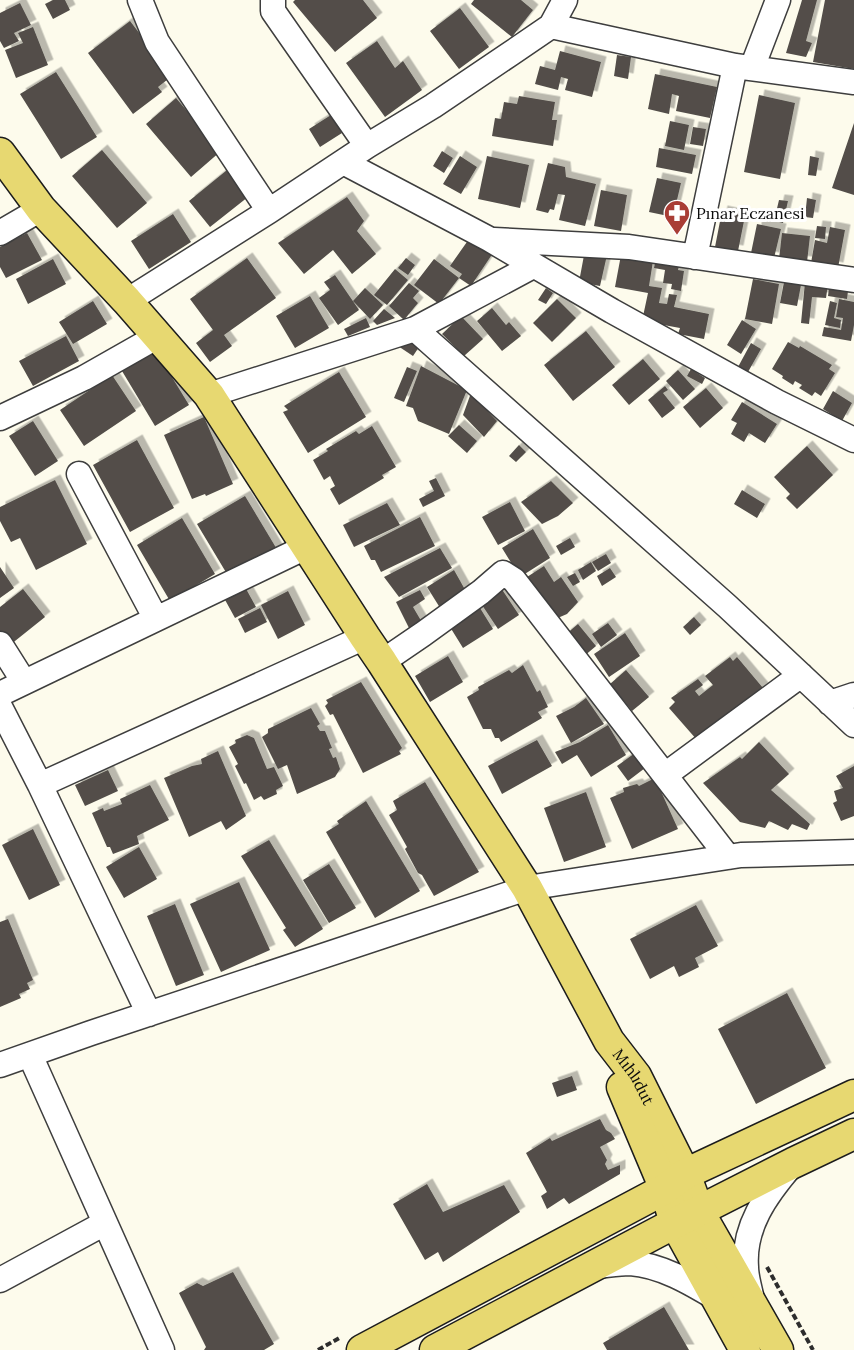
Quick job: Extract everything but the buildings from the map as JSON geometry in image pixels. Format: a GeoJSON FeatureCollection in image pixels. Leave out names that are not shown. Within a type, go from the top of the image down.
{"type":"FeatureCollection","features":[{"type":"Feature","properties":{"kind":"main road","name":"Mıhlıdut"},"geometry":{"type":"LineString","coordinates":[[0,153],[41,209],[209,395],[527,888],[609,1041],[636,1076],[716,1298],[745,1350]]}},
{"type":"Feature","properties":{"kind":"main road"},"geometry":{"type":"LineString","coordinates":[[362,1350],[675,1182],[854,1095]]}},
{"type":"Feature","properties":{"kind":"main road"},"geometry":{"type":"LineString","coordinates":[[446,1347],[687,1217],[854,1134]]}},
{"type":"Feature","properties":{"kind":"main road","name":"Mıhlıdut"},"geometry":{"type":"LineString","coordinates":[[687,1217],[753,1306],[778,1350]]}},
{"type":"Feature","properties":{"kind":"street"},"geometry":{"type":"LineString","coordinates":[[140,0],[157,42],[269,211]]}},
{"type":"Feature","properties":{"kind":"street"},"geometry":{"type":"LineString","coordinates":[[273,0],[273,11],[367,146]]}},
{"type":"Feature","properties":{"kind":"street"},"geometry":{"type":"LineString","coordinates":[[127,302],[367,146],[433,106],[551,26],[566,0]]}},
{"type":"Feature","properties":{"kind":"street"},"geometry":{"type":"LineString","coordinates":[[695,257],[744,67],[778,0]]}},
{"type":"Feature","properties":{"kind":"street"},"geometry":{"type":"LineString","coordinates":[[551,26],[744,67],[854,82]]}},
{"type":"Feature","properties":{"kind":"street"},"geometry":{"type":"LineString","coordinates":[[343,162],[489,239],[612,311],[777,402],[854,440]]}},
{"type":"Feature","properties":{"kind":"street"},"geometry":{"type":"LineString","coordinates":[[0,233],[41,209]]}},
{"type":"Feature","properties":{"kind":"street"},"geometry":{"type":"LineString","coordinates":[[489,239],[629,247],[854,280]]}},
{"type":"Feature","properties":{"kind":"street"},"geometry":{"type":"LineString","coordinates":[[209,395],[415,329],[533,266]]}},
{"type":"Feature","properties":{"kind":"street"},"geometry":{"type":"LineString","coordinates":[[415,329],[727,606],[854,725]]}},
{"type":"Feature","properties":{"kind":"street"},"geometry":{"type":"LineString","coordinates":[[0,418],[84,378],[158,336]]}},
{"type":"Feature","properties":{"kind":"street"},"geometry":{"type":"LineString","coordinates":[[79,474],[156,619]]}},
{"type":"Feature","properties":{"kind":"street"},"geometry":{"type":"LineString","coordinates":[[0,693],[306,547]]}},
{"type":"Feature","properties":{"kind":"street"},"geometry":{"type":"LineString","coordinates":[[382,662],[481,592],[502,573],[514,580],[728,857]]}},
{"type":"Feature","properties":{"kind":"street"},"geometry":{"type":"LineString","coordinates":[[40,785],[365,637]]}},
{"type":"Feature","properties":{"kind":"street"},"geometry":{"type":"LineString","coordinates":[[0,644],[24,682]]}},
{"type":"Feature","properties":{"kind":"street"},"geometry":{"type":"LineString","coordinates":[[665,775],[801,675]]}},
{"type":"Feature","properties":{"kind":"street"},"geometry":{"type":"LineString","coordinates":[[830,703],[854,695]]}},
{"type":"Feature","properties":{"kind":"street"},"geometry":{"type":"LineString","coordinates":[[0,707],[40,785],[149,1014]]}},
{"type":"Feature","properties":{"kind":"street"},"geometry":{"type":"LineString","coordinates":[[0,1065],[527,888],[741,855],[854,852]]}},
{"type":"Feature","properties":{"kind":"street"},"geometry":{"type":"LineString","coordinates":[[30,1055],[162,1350]]}},
{"type":"Feature","properties":{"kind":"street"},"geometry":{"type":"LineString","coordinates":[[753,1306],[746,1267],[747,1240],[765,1198],[793,1163]]}},
{"type":"Feature","properties":{"kind":"street"},"geometry":{"type":"LineString","coordinates":[[0,1280],[105,1222]]}},
{"type":"Feature","properties":{"kind":"street"},"geometry":{"type":"LineString","coordinates":[[592,1267],[631,1263],[655,1268],[675,1275],[716,1298]]}},
{"type":"Feature","properties":{"kind":"path"},"geometry":{"type":"LineString","coordinates":[[764,1261],[813,1350]]}},
{"type":"Feature","properties":{"kind":"place","name":"Pınar Eczanesi"},"geometry":{"type":"Point","coordinates":[677,236]}}]}
